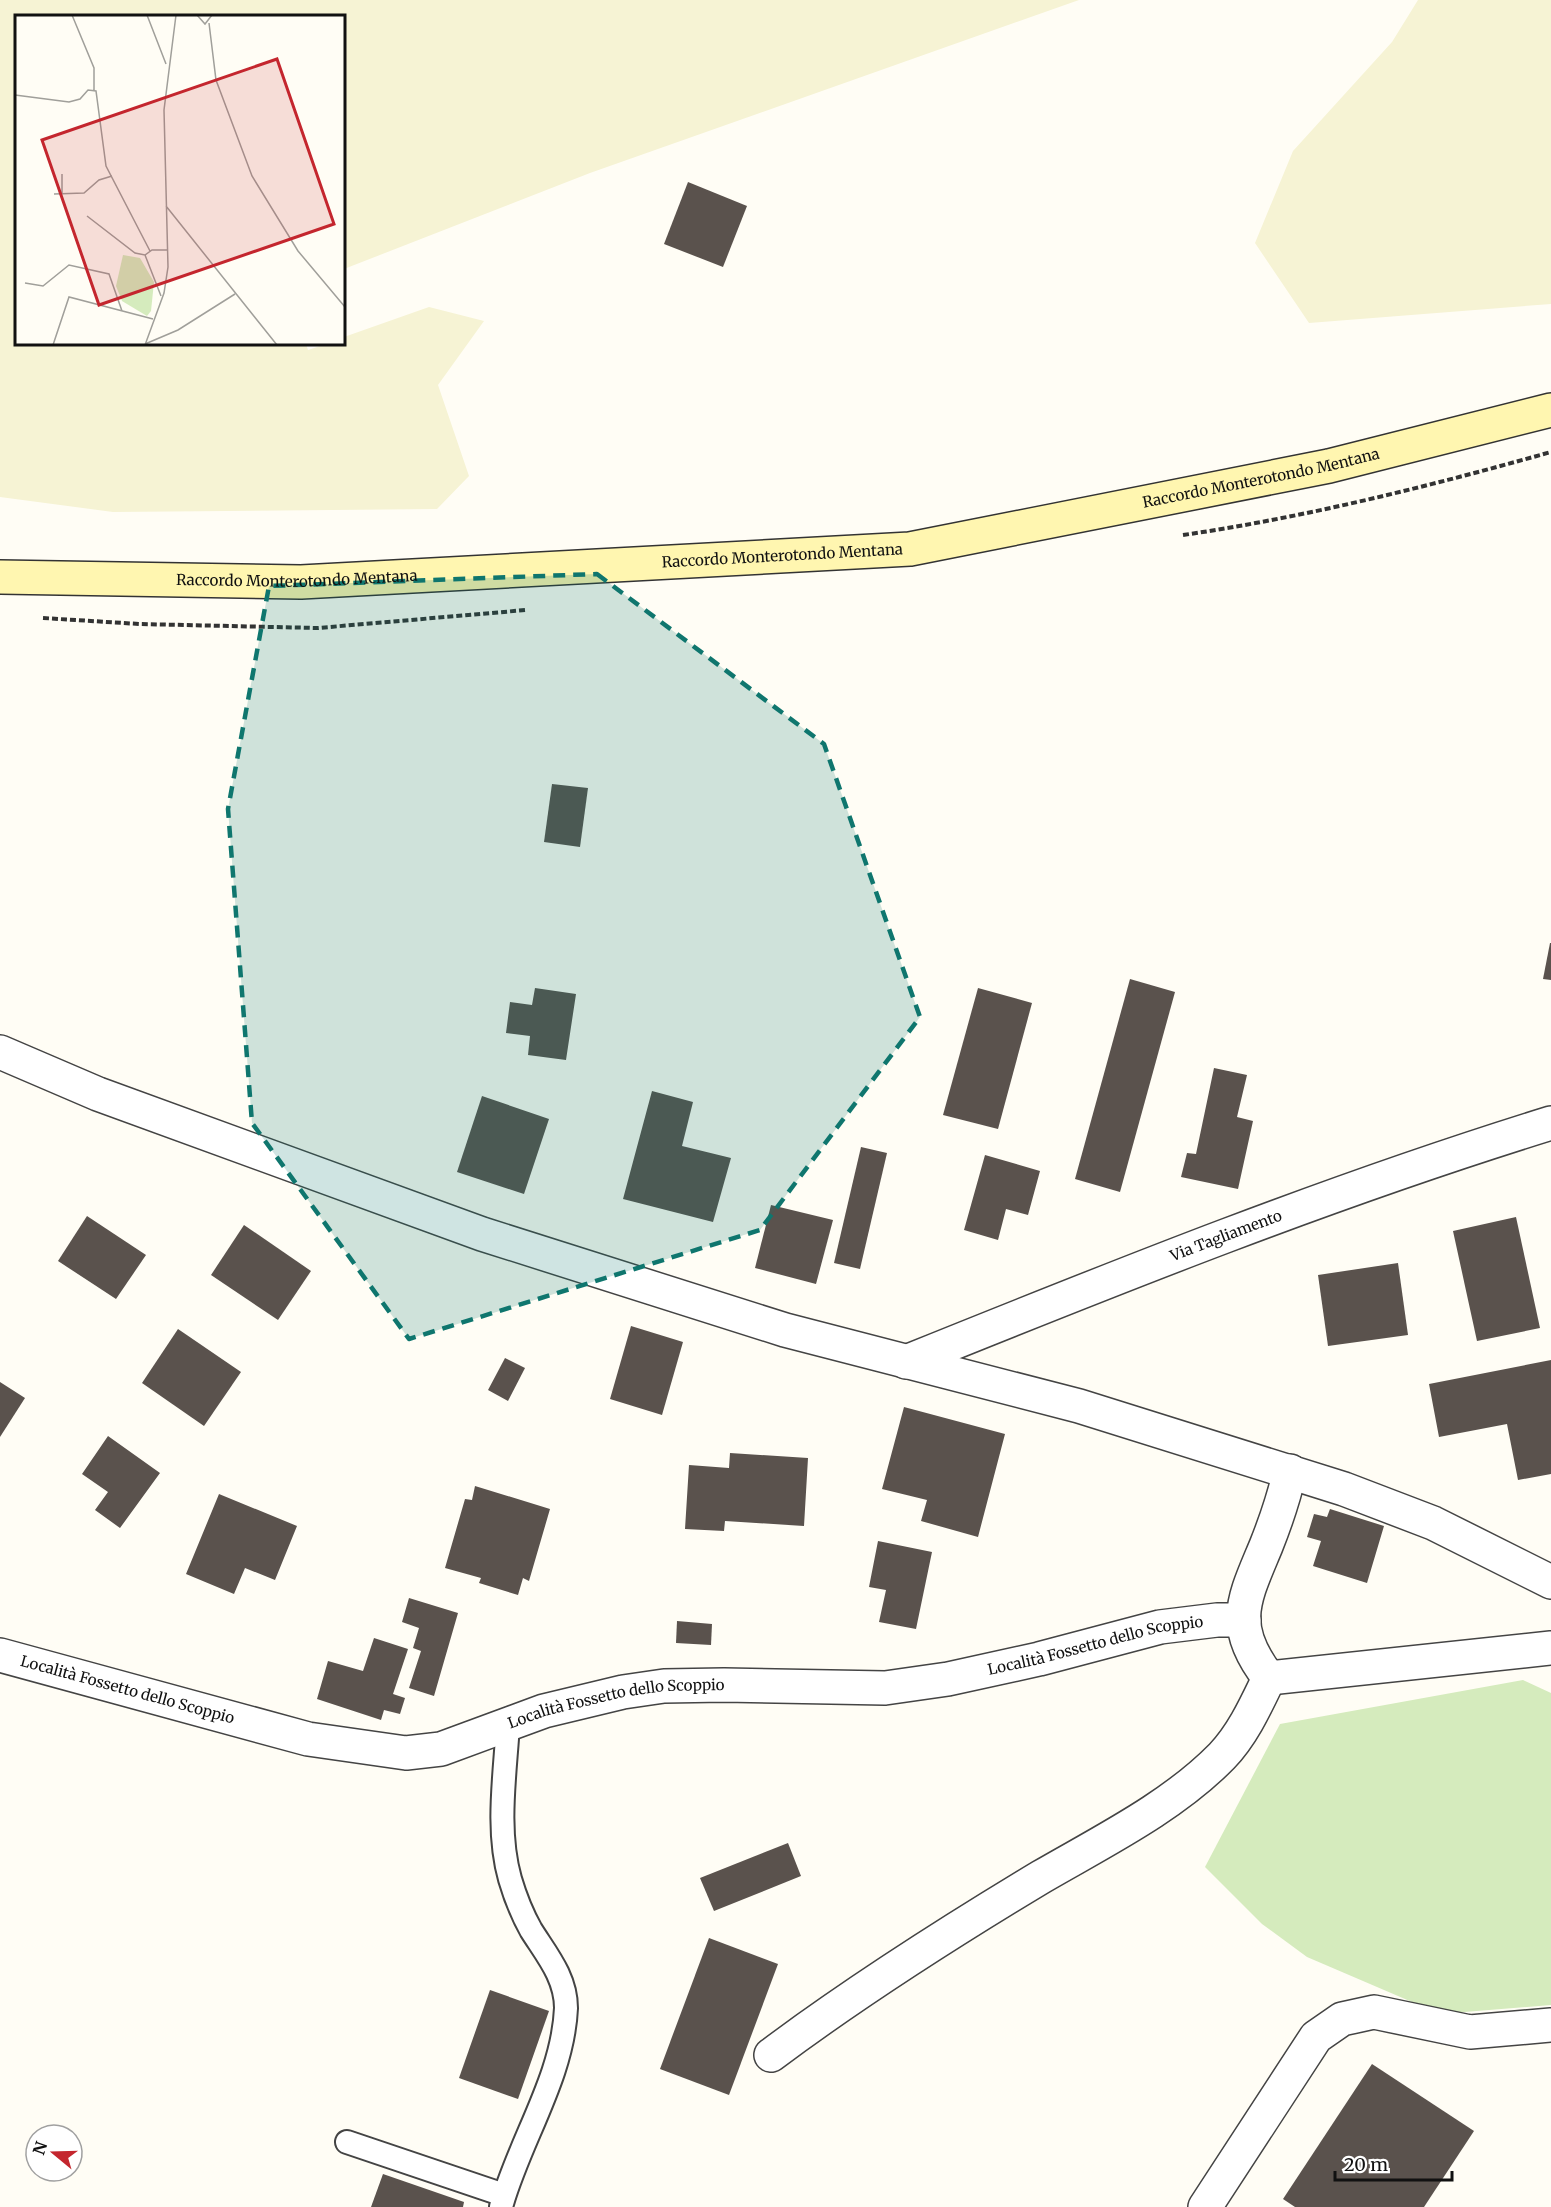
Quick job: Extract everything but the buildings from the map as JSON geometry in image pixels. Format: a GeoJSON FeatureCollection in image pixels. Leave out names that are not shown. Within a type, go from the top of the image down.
{"type":"FeatureCollection","features":[{"type":"Feature","properties":{"kind":"main road","name":"Raccordo Monterotondo Mentana"},"geometry":{"type":"LineString","coordinates":[[0,577],[301,582],[910,549],[1329,466],[1551,410]]}},
{"type":"Feature","properties":{"kind":"street"},"geometry":{"type":"LineString","coordinates":[[0,1052],[98,1094],[482,1234],[785,1330],[1078,1406],[1392,1505],[1551,1582]]}},
{"type":"Feature","properties":{"kind":"street","name":"Via Tagliamento"},"geometry":{"type":"LineString","coordinates":[[906,1362],[1241,1228],[1410,1168],[1551,1123]]}},
{"type":"Feature","properties":{"kind":"street"},"geometry":{"type":"LineString","coordinates":[[1269,1678],[1252,1653],[1244,1620],[1248,1585],[1279,1512],[1290,1471]]}},
{"type":"Feature","properties":{"kind":"street","name":"Località Fossetto dello Scoppio"},"geometry":{"type":"LineString","coordinates":[[0,1655],[308,1739],[388,1752],[441,1749],[578,1701],[664,1686],[885,1688],[948,1679],[1039,1659],[1161,1627],[1217,1620],[1244,1620]]}},
{"type":"Feature","properties":{"kind":"street"},"geometry":{"type":"LineString","coordinates":[[1269,1678],[1551,1648]]}},
{"type":"Feature","properties":{"kind":"street"},"geometry":{"type":"LineString","coordinates":[[771,2055],[879,1977],[1092,1849],[1177,1793],[1223,1755],[1250,1716],[1269,1678]]}},
{"type":"Feature","properties":{"kind":"street"},"geometry":{"type":"LineString","coordinates":[[1205,2207],[1316,2037],[1342,2019],[1374,2012],[1470,2032],[1551,2025]]}},
{"type":"Feature","properties":{"kind":"lane"},"geometry":{"type":"LineString","coordinates":[[347,2142],[502,2201],[551,2078],[559,2049],[566,2006],[555,1965],[530,1928],[519,1904],[504,1852],[508,1724]]}},
{"type":"Feature","properties":{"kind":"highlighted area"},"geometry":{"type":"Polygon","coordinates":[[[597,574],[824,744],[920,1017],[760,1230],[409,1339],[252,1123],[228,809],[269,586],[597,574]]]}},
{"type":"Feature","properties":{"kind":"shaded area"},"geometry":{"type":"Polygon","coordinates":[[[0,0],[1079,0],[590,173],[345,269],[345,15],[15,15],[15,345],[306,345],[308,350],[323,345],[345,345],[345,337],[429,307],[484,321],[438,385],[469,476],[437,509],[113,512],[0,497],[0,0]]]}},
{"type":"Feature","properties":{"kind":"shaded area"},"geometry":{"type":"Polygon","coordinates":[[[1418,0],[1551,0],[1551,304],[1309,323],[1255,243],[1293,151],[1392,42],[1418,0]]]}},
{"type":"Feature","properties":{"kind":"green space"},"geometry":{"type":"Polygon","coordinates":[[[1523,1680],[1551,1693],[1551,2005],[1440,2014],[1307,1957],[1262,1924],[1205,1867],[1280,1724],[1523,1680]]]}}]}
